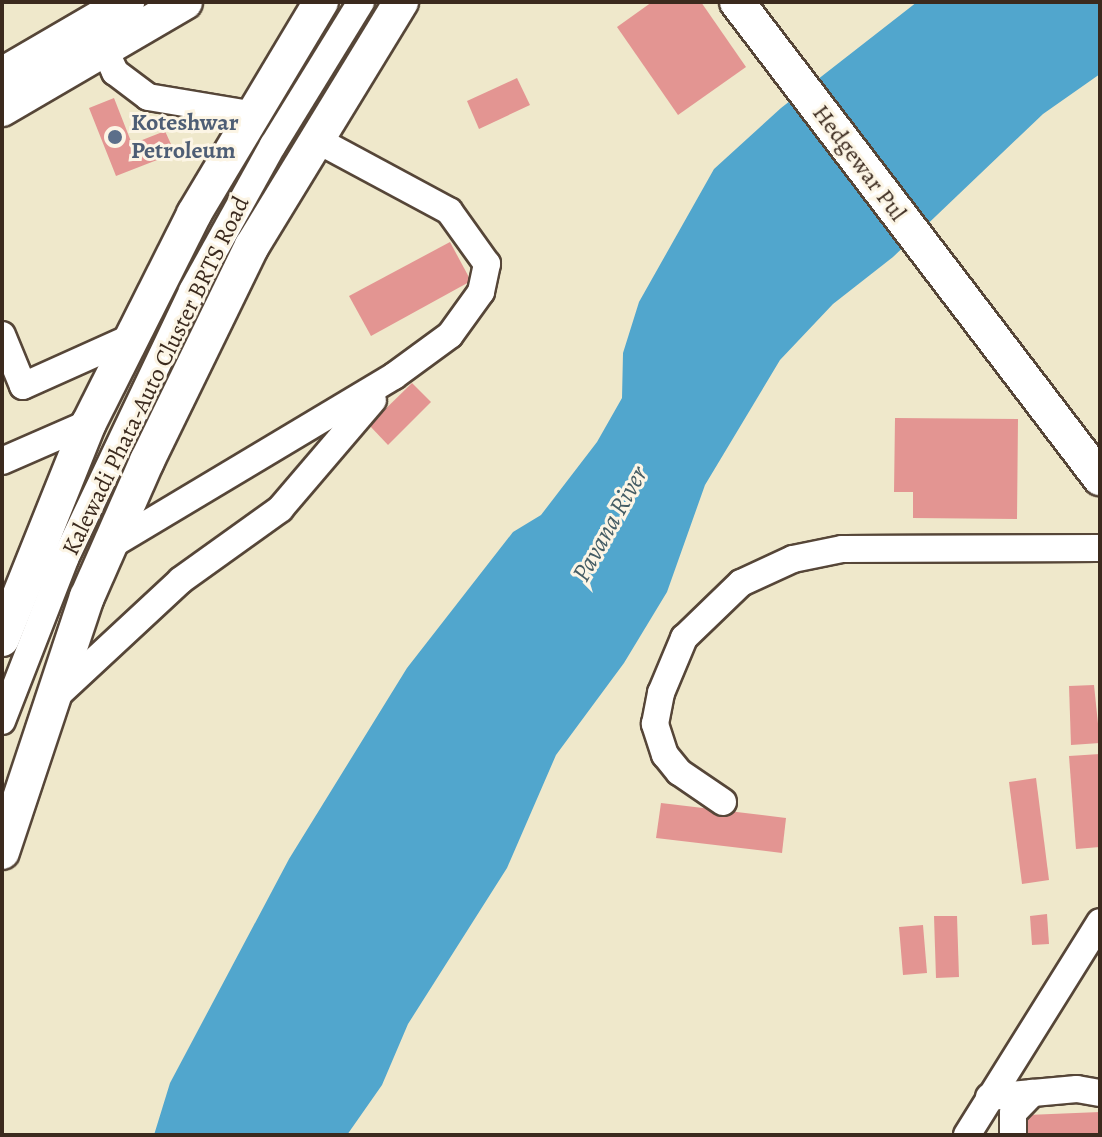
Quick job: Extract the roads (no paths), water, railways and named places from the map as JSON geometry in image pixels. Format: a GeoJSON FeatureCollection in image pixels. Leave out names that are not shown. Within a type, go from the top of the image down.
{"type":"FeatureCollection","features":[{"type":"Feature","properties":{"kind":"main road"},"geometry":{"type":"LineString","coordinates":[[2,109],[98,35],[127,2]]}},
{"type":"Feature","properties":{"kind":"main road"},"geometry":{"type":"LineString","coordinates":[[2,75],[185,2]]}},
{"type":"Feature","properties":{"kind":"main road"},"geometry":{"type":"LineString","coordinates":[[6,621],[89,423],[194,214],[321,2]]}},
{"type":"Feature","properties":{"kind":"main road"},"geometry":{"type":"LineString","coordinates":[[2,852],[50,702],[110,546],[252,246],[401,2]]}},
{"type":"Feature","properties":{"kind":"main road","name":"Hedgewar Pul"},"geometry":{"type":"LineString","coordinates":[[737,2],[1100,478]]}},
{"type":"Feature","properties":{"kind":"street","name":"Kalewadi Phata-Auto Cluster BRTS Road"},"geometry":{"type":"LineString","coordinates":[[2,721],[65,559],[192,291],[273,145],[361,2]]}},
{"type":"Feature","properties":{"kind":"street"},"geometry":{"type":"LineString","coordinates":[[98,35],[115,72],[148,97],[255,115]]}},
{"type":"Feature","properties":{"kind":"street"},"geometry":{"type":"LineString","coordinates":[[110,546],[394,376],[450,335],[481,292],[487,264],[449,211],[317,140]]}},
{"type":"Feature","properties":{"kind":"street"},"geometry":{"type":"LineString","coordinates":[[2,335],[23,386],[132,337]]}},
{"type":"Feature","properties":{"kind":"street"},"geometry":{"type":"LineString","coordinates":[[50,702],[181,580],[280,509],[394,376]]}},
{"type":"Feature","properties":{"kind":"street"},"geometry":{"type":"LineString","coordinates":[[2,461],[89,423]]}},
{"type":"Feature","properties":{"kind":"street"},"geometry":{"type":"LineString","coordinates":[[723,802],[679,772],[665,755],[655,724],[661,693],[684,638],[741,583],[793,559],[842,549],[1100,548]]}},
{"type":"Feature","properties":{"kind":"street"},"geometry":{"type":"LineString","coordinates":[[967,1135],[1100,922]]}},
{"type":"Feature","properties":{"kind":"street"},"geometry":{"type":"LineString","coordinates":[[989,1097],[1032,1093],[1100,1093]]}},
{"type":"Feature","properties":{"kind":"street"},"geometry":{"type":"LineString","coordinates":[[1013,1135],[1013,1113],[1032,1093]]}},
{"type":"Feature","properties":{"kind":"water","name":"Pavana River"},"geometry":{"type":"Polygon","coordinates":[[[917,2],[1100,2],[1100,74],[1043,114],[893,257],[833,304],[780,360],[705,485],[667,592],[624,663],[556,755],[507,868],[408,1024],[382,1085],[347,1135],[154,1135],[170,1083],[289,859],[407,668],[513,532],[541,515],[597,442],[622,398],[623,353],[639,302],[714,169],[781,108],[917,2]]]}},
{"type":"Feature","properties":{"kind":"place","name":"Koteshwar Petroleum"},"geometry":{"type":"Point","coordinates":[115,137]}}]}
